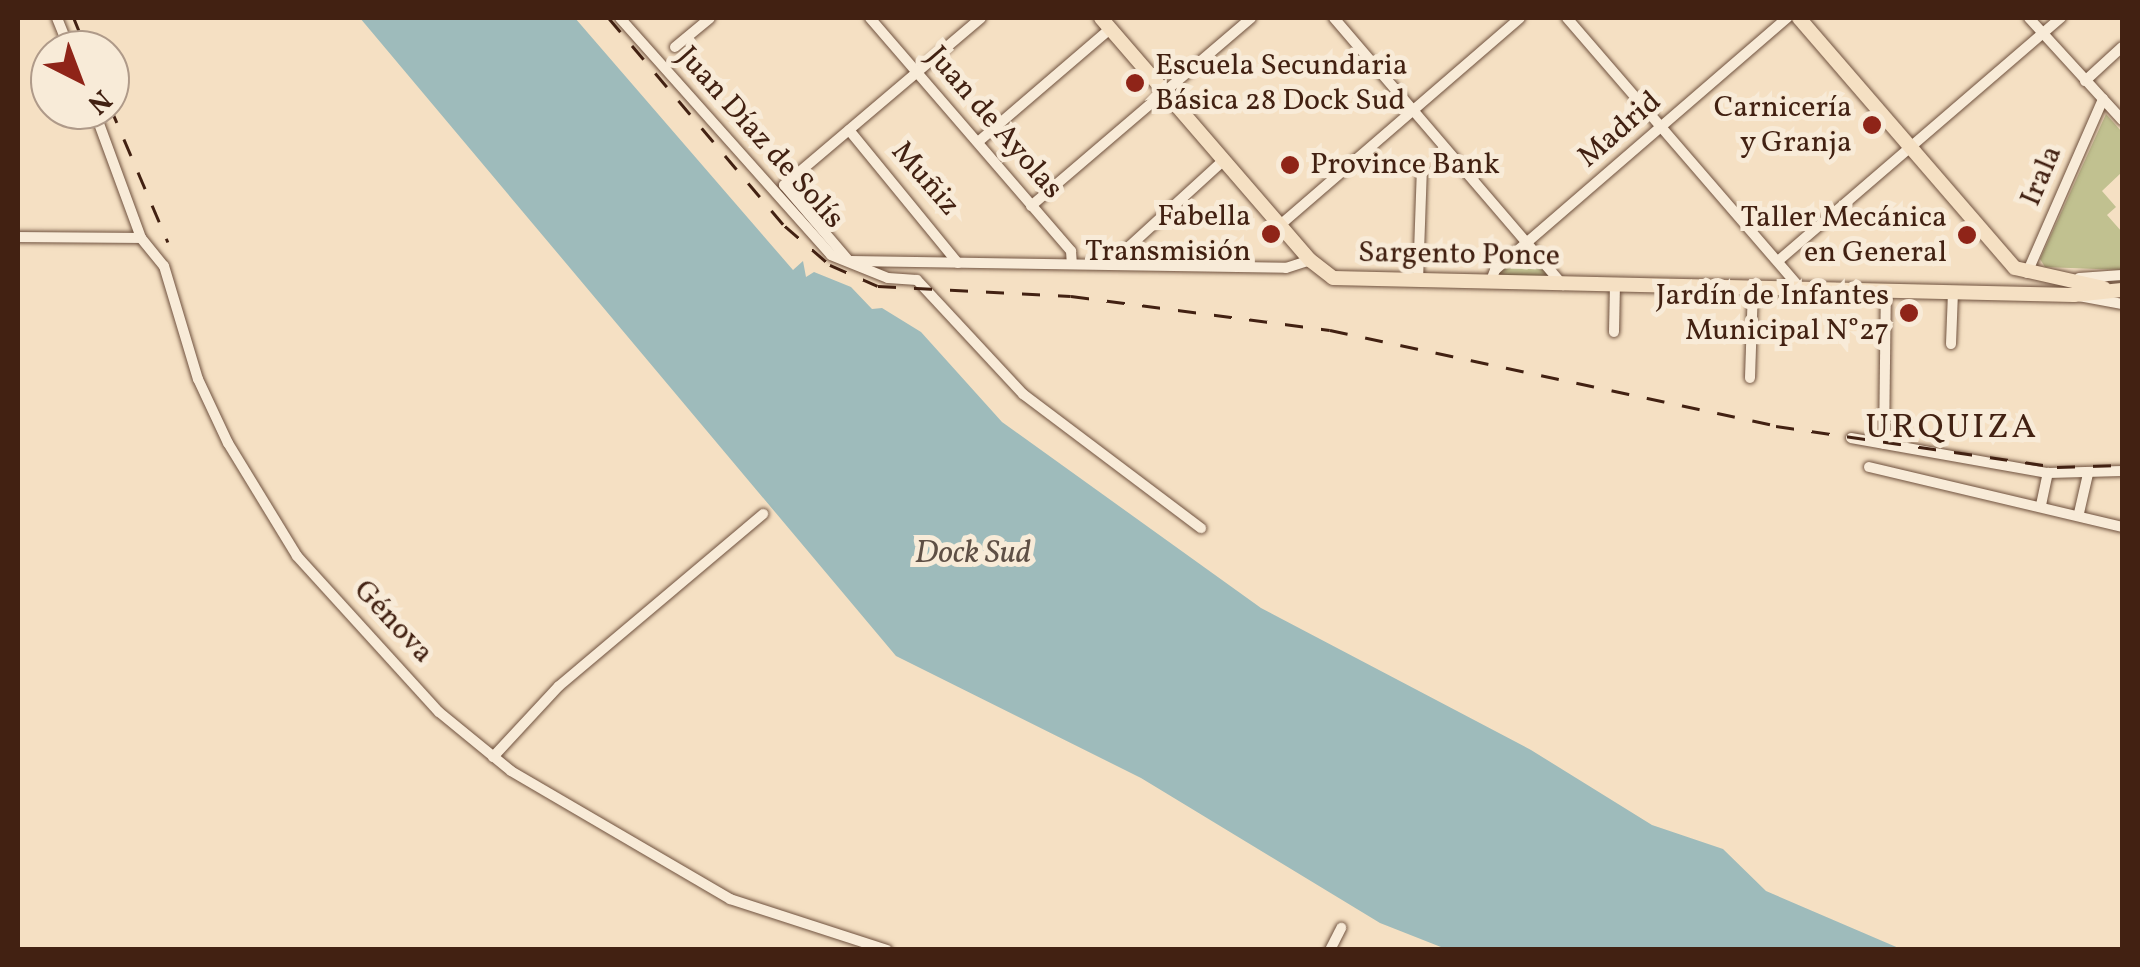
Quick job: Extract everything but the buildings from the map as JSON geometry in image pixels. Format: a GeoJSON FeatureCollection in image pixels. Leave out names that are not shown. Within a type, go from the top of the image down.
{"type":"FeatureCollection","features":[{"type":"Feature","properties":{"kind":"main road"},"geometry":{"type":"LineString","coordinates":[[1799,18],[2021,270],[2118,290]]}},
{"type":"Feature","properties":{"kind":"main road"},"geometry":{"type":"LineString","coordinates":[[1106,23],[1310,260]]}},
{"type":"Feature","properties":{"kind":"main road","name":"Sargento Ponce"},"geometry":{"type":"LineString","coordinates":[[1310,260],[1340,280],[2074,295],[2118,290]]}},
{"type":"Feature","properties":{"kind":"main road"},"geometry":{"type":"LineString","coordinates":[[2010,293],[2021,270]]}},
{"type":"Feature","properties":{"kind":"street","name":"Juan Díaz de Solís"},"geometry":{"type":"LineString","coordinates":[[620,18],[798,225],[831,254],[888,278],[916,280],[1023,394],[1201,528]]}},
{"type":"Feature","properties":{"kind":"street"},"geometry":{"type":"LineString","coordinates":[[675,48],[710,18]]}},
{"type":"Feature","properties":{"kind":"street","name":"Juan de Ayolas"},"geometry":{"type":"LineString","coordinates":[[870,18],[1070,251],[1072,264]]}},
{"type":"Feature","properties":{"kind":"street"},"geometry":{"type":"LineString","coordinates":[[982,18],[783,188],[850,262],[1286,268],[1310,260]]}},
{"type":"Feature","properties":{"kind":"street"},"geometry":{"type":"LineString","coordinates":[[1032,206],[1251,18]]}},
{"type":"Feature","properties":{"kind":"street"},"geometry":{"type":"LineString","coordinates":[[1334,18],[1529,240],[1562,285]]}},
{"type":"Feature","properties":{"kind":"street"},"geometry":{"type":"LineString","coordinates":[[1279,226],[1520,18]]}},
{"type":"Feature","properties":{"kind":"street"},"geometry":{"type":"LineString","coordinates":[[1567,18],[1801,289]]}},
{"type":"Feature","properties":{"kind":"street","name":"Madrid"},"geometry":{"type":"LineString","coordinates":[[1490,283],[1529,240],[1788,18]]}},
{"type":"Feature","properties":{"kind":"street"},"geometry":{"type":"LineString","coordinates":[[2029,18],[2122,120]]}},
{"type":"Feature","properties":{"kind":"street"},"geometry":{"type":"LineString","coordinates":[[1778,260],[2060,18]]}},
{"type":"Feature","properties":{"kind":"street"},"geometry":{"type":"LineString","coordinates":[[978,142],[1106,23]]}},
{"type":"Feature","properties":{"kind":"street"},"geometry":{"type":"LineString","coordinates":[[2085,80],[2122,47]]}},
{"type":"Feature","properties":{"kind":"street","name":"Irala"},"geometry":{"type":"LineString","coordinates":[[2021,270],[2103,100]]}},
{"type":"Feature","properties":{"kind":"street","name":"Génova"},"geometry":{"type":"LineString","coordinates":[[101,130],[141,238],[164,266],[216,422],[292,550],[439,712],[493,758],[736,902],[887,950]]}},
{"type":"Feature","properties":{"kind":"street","name":"Muñiz"},"geometry":{"type":"LineString","coordinates":[[849,130],[958,263]]}},
{"type":"Feature","properties":{"kind":"street"},"geometry":{"type":"LineString","coordinates":[[1109,265],[1224,160]]}},
{"type":"Feature","properties":{"kind":"street"},"geometry":{"type":"LineString","coordinates":[[1418,281],[1422,167]]}},
{"type":"Feature","properties":{"kind":"street"},"geometry":{"type":"LineString","coordinates":[[18,237],[141,238]]}},
{"type":"Feature","properties":{"kind":"street"},"geometry":{"type":"LineString","coordinates":[[2065,280],[2122,275]]}},
{"type":"Feature","properties":{"kind":"street"},"geometry":{"type":"LineString","coordinates":[[1614,332],[1615,285]]}},
{"type":"Feature","properties":{"kind":"street"},"geometry":{"type":"LineString","coordinates":[[1750,378],[1753,288]]}},
{"type":"Feature","properties":{"kind":"street"},"geometry":{"type":"LineString","coordinates":[[1884,444],[1886,291]]}},
{"type":"Feature","properties":{"kind":"street"},"geometry":{"type":"LineString","coordinates":[[1951,344],[1953,292]]}},
{"type":"Feature","properties":{"kind":"street"},"geometry":{"type":"LineString","coordinates":[[2074,295],[2122,304]]}},
{"type":"Feature","properties":{"kind":"street"},"geometry":{"type":"LineString","coordinates":[[1851,438],[2048,473],[2117,472]]}},
{"type":"Feature","properties":{"kind":"street"},"geometry":{"type":"LineString","coordinates":[[1869,467],[2080,513],[2122,528]]}},
{"type":"Feature","properties":{"kind":"street"},"geometry":{"type":"LineString","coordinates":[[2041,506],[2048,473]]}},
{"type":"Feature","properties":{"kind":"street"},"geometry":{"type":"LineString","coordinates":[[2080,513],[2088,475]]}},
{"type":"Feature","properties":{"kind":"street"},"geometry":{"type":"LineString","coordinates":[[493,758],[560,686],[762,514]]}},
{"type":"Feature","properties":{"kind":"street"},"geometry":{"type":"LineString","coordinates":[[1330,950],[1341,928]]}},
{"type":"Feature","properties":{"kind":"green space"},"geometry":{"type":"Polygon","coordinates":[[[2106,114],[2122,132],[2122,172],[2102,191],[2116,207],[2107,215],[2122,232],[2122,270],[2045,267],[2040,259],[2106,114]]]}},
{"type":"Feature","properties":{"kind":"green space"},"geometry":{"type":"Polygon","coordinates":[[[1529,241],[1563,285],[1492,274],[1529,241]]]}},
{"type":"Feature","properties":{"kind":"water","name":"Dock Sud"},"geometry":{"type":"Polygon","coordinates":[[[360,18],[575,18],[793,270],[803,261],[806,277],[814,272],[851,287],[872,309],[882,308],[921,332],[1002,422],[1261,608],[1531,750],[1652,825],[1723,849],[1766,891],[1901,949],[1446,949],[1380,923],[1141,778],[896,656],[360,18]]]}},
{"type":"Feature","properties":{"kind":"railway"},"geometry":{"type":"LineString","coordinates":[[74,18],[79,30]]}},
{"type":"Feature","properties":{"kind":"railway"},"geometry":{"type":"LineString","coordinates":[[609,18],[785,226],[830,265],[878,286],[1071,296],[1330,330],[1776,426],[2057,467],[2122,465]]}},
{"type":"Feature","properties":{"kind":"railway"},"geometry":{"type":"LineString","coordinates":[[120,130],[168,242]]}},
{"type":"Feature","properties":{"kind":"place","name":"Escuela Secundaria Básica 28 Dock Sud"},"geometry":{"type":"Point","coordinates":[1135,83]}},
{"type":"Feature","properties":{"kind":"place","name":"Carnicería y Granja"},"geometry":{"type":"Point","coordinates":[1872,125]}},
{"type":"Feature","properties":{"kind":"place","name":"Province Bank"},"geometry":{"type":"Point","coordinates":[1290,165]}},
{"type":"Feature","properties":{"kind":"place","name":"Fabella Transmisión"},"geometry":{"type":"Point","coordinates":[1271,234]}},
{"type":"Feature","properties":{"kind":"place","name":"Taller Mecánica en General"},"geometry":{"type":"Point","coordinates":[1967,235]}},
{"type":"Feature","properties":{"kind":"place","name":"Jardín de Infantes Municipal N°27"},"geometry":{"type":"Point","coordinates":[1909,313]}},
{"type":"Feature","properties":{"kind":"district","name":"URQUIZA"},"geometry":{"type":"Point","coordinates":[1952,428]}}]}
